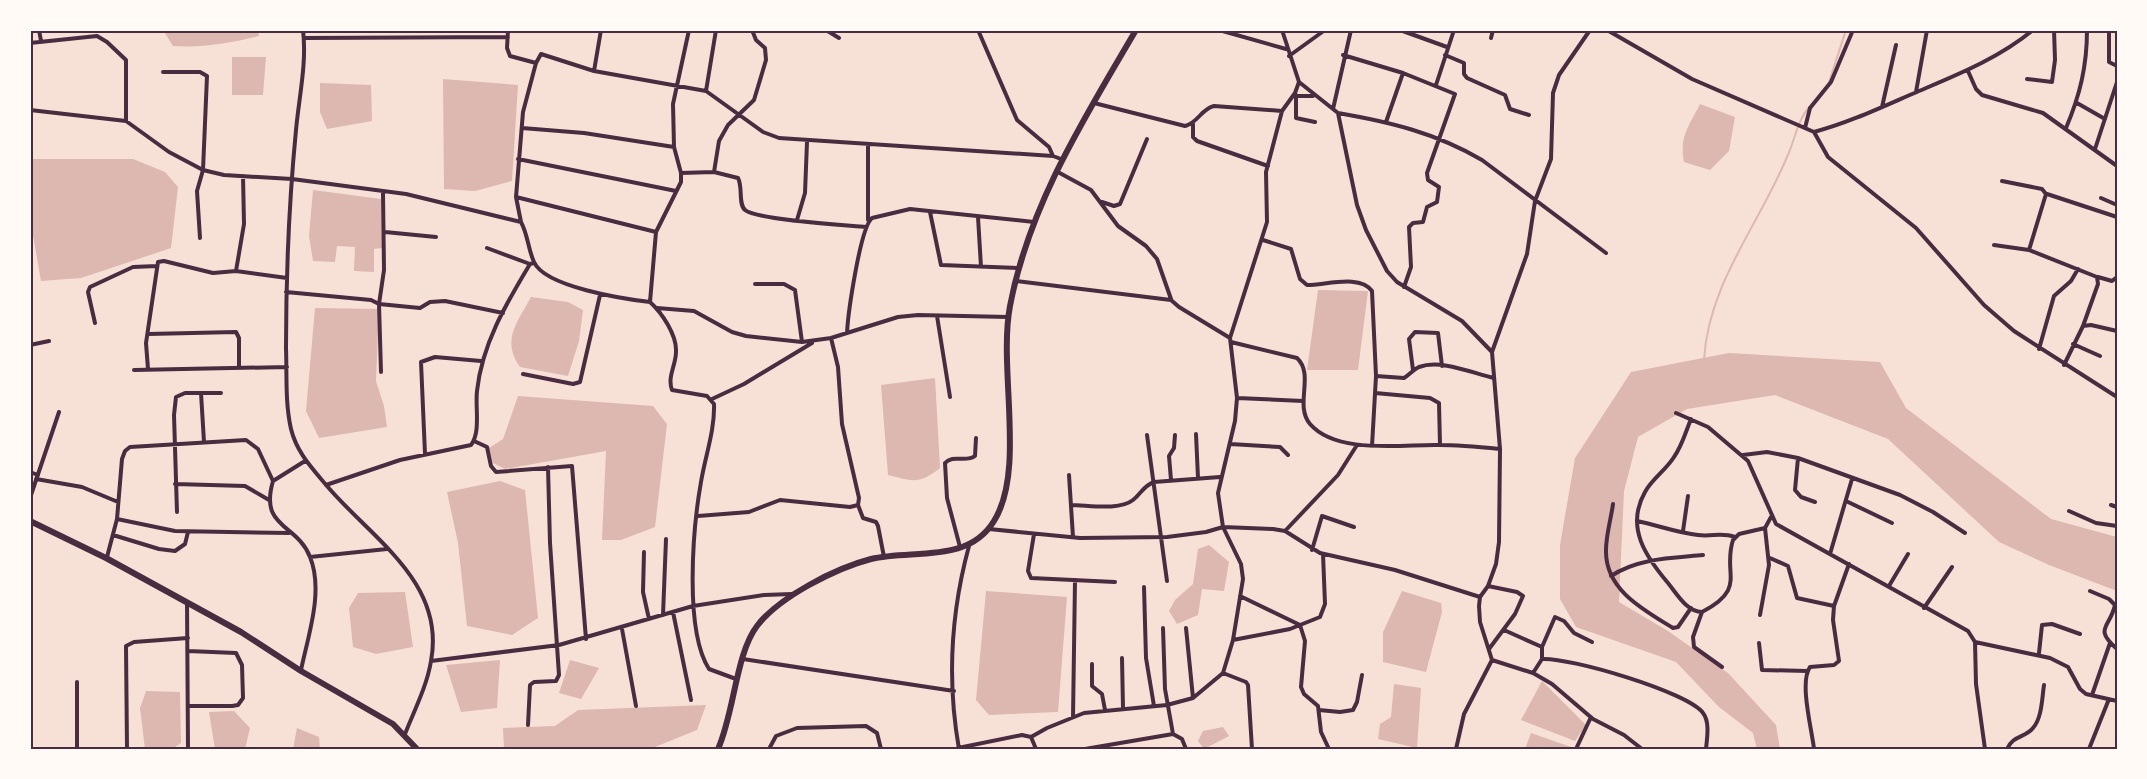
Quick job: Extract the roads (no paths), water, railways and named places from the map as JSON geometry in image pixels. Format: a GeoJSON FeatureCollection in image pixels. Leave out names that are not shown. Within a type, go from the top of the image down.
{"type":"FeatureCollection","features":[{"type":"Feature","properties":{"kind":"highway"},"geometry":{"type":"LineString","coordinates":[[718,749],[732,708],[742,659],[756,628],[777,606],[855,564],[884,556],[969,546],[989,529],[1001,506],[1008,465],[1005,359],[1008,317],[1018,268],[1055,171],[1136,30]]}},
{"type":"Feature","properties":{"kind":"highway"},"geometry":{"type":"LineString","coordinates":[[31,521],[106,558],[241,632],[301,671],[382,716],[405,734],[417,749]]}},
{"type":"Feature","properties":{"kind":"street"},"geometry":{"type":"LineString","coordinates":[[39,30],[41,41]]}},
{"type":"Feature","properties":{"kind":"street"},"geometry":{"type":"LineString","coordinates":[[303,30],[286,292],[287,404],[291,429],[305,461],[400,561],[422,590],[429,611],[431,660],[405,734]]}},
{"type":"Feature","properties":{"kind":"street"},"geometry":{"type":"LineString","coordinates":[[442,30],[442,36]]}},
{"type":"Feature","properties":{"kind":"street"},"geometry":{"type":"LineString","coordinates":[[508,30],[510,56],[536,63]]}},
{"type":"Feature","properties":{"kind":"street"},"geometry":{"type":"LineString","coordinates":[[594,71],[601,30]]}},
{"type":"Feature","properties":{"kind":"street"},"geometry":{"type":"LineString","coordinates":[[650,302],[656,232],[681,182],[674,147],[675,86],[688,30]]}},
{"type":"Feature","properties":{"kind":"street"},"geometry":{"type":"LineString","coordinates":[[706,91],[716,30]]}},
{"type":"Feature","properties":{"kind":"street"},"geometry":{"type":"LineString","coordinates":[[714,172],[719,141],[728,126],[754,100],[766,60],[765,48],[756,40],[752,30]]}},
{"type":"Feature","properties":{"kind":"street"},"geometry":{"type":"LineString","coordinates":[[826,30],[839,38]]}},
{"type":"Feature","properties":{"kind":"street"},"geometry":{"type":"LineString","coordinates":[[978,30],[1017,120],[1049,147],[1053,156]]}},
{"type":"Feature","properties":{"kind":"street"},"geometry":{"type":"LineString","coordinates":[[1219,30],[1286,49]]}},
{"type":"Feature","properties":{"kind":"street"},"geometry":{"type":"LineString","coordinates":[[1282,30],[1286,49],[1299,82],[1338,113],[1386,122],[1439,137],[1482,160],[1606,253]]}},
{"type":"Feature","properties":{"kind":"street"},"geometry":{"type":"LineString","coordinates":[[1289,56],[1325,30]]}},
{"type":"Feature","properties":{"kind":"street"},"geometry":{"type":"LineString","coordinates":[[1333,109],[1351,30]]}},
{"type":"Feature","properties":{"kind":"street"},"geometry":{"type":"LineString","coordinates":[[1400,30],[1447,47]]}},
{"type":"Feature","properties":{"kind":"street"},"geometry":{"type":"LineString","coordinates":[[1436,86],[1454,30]]}},
{"type":"Feature","properties":{"kind":"street"},"geometry":{"type":"LineString","coordinates":[[1491,38],[1493,30]]}},
{"type":"Feature","properties":{"kind":"street"},"geometry":{"type":"LineString","coordinates":[[1456,749],[1464,714],[1492,660],[1480,622],[1480,597],[1488,586],[1496,564],[1499,542],[1500,449],[1492,352],[1527,254],[1535,201],[1551,159],[1553,93],[1558,75],[1590,30]]}},
{"type":"Feature","properties":{"kind":"street"},"geometry":{"type":"LineString","coordinates":[[1607,30],[1613,31],[1692,79],[1814,132],[1828,158],[1916,228],[1984,305],[2014,331],[2040,349],[2117,397]]}},
{"type":"Feature","properties":{"kind":"street"},"geometry":{"type":"LineString","coordinates":[[1800,126],[1810,108],[1831,82],[1853,30]]}},
{"type":"Feature","properties":{"kind":"street"},"geometry":{"type":"LineString","coordinates":[[1916,93],[1927,30]]}},
{"type":"Feature","properties":{"kind":"street"},"geometry":{"type":"LineString","coordinates":[[1814,132],[1882,108],[1968,71],[2018,42],[2033,30]]}},
{"type":"Feature","properties":{"kind":"street"},"geometry":{"type":"LineString","coordinates":[[2027,79],[2049,83],[2053,80],[2054,30]]}},
{"type":"Feature","properties":{"kind":"street"},"geometry":{"type":"LineString","coordinates":[[2066,128],[2085,72],[2087,30]]}},
{"type":"Feature","properties":{"kind":"street"},"geometry":{"type":"LineString","coordinates":[[2109,30],[2109,62],[2117,66]]}},
{"type":"Feature","properties":{"kind":"street"},"geometry":{"type":"LineString","coordinates":[[30,43],[97,36],[123,56],[127,68],[126,121]]}},
{"type":"Feature","properties":{"kind":"street"},"geometry":{"type":"LineString","coordinates":[[304,38],[508,37]]}},
{"type":"Feature","properties":{"kind":"street"},"geometry":{"type":"LineString","coordinates":[[1882,108],[1896,45]]}},
{"type":"Feature","properties":{"kind":"street"},"geometry":{"type":"LineString","coordinates":[[474,441],[482,361],[503,313],[532,263],[516,197],[518,159],[525,99],[536,63],[539,57],[545,54],[594,71],[706,91],[763,132],[779,138],[867,146],[1053,156],[1062,159]]}},
{"type":"Feature","properties":{"kind":"street"},"geometry":{"type":"LineString","coordinates":[[1344,55],[1403,73],[1455,94],[1427,172],[1428,180],[1439,187],[1437,202],[1427,207],[1422,222],[1410,224],[1411,267],[1404,287]]}},
{"type":"Feature","properties":{"kind":"street"},"geometry":{"type":"LineString","coordinates":[[1445,55],[1464,63],[1464,74],[1467,78],[1505,95],[1510,109],[1529,115]]}},
{"type":"Feature","properties":{"kind":"street"},"geometry":{"type":"LineString","coordinates":[[1968,71],[1976,89],[1982,94],[2043,113],[2117,166]]}},
{"type":"Feature","properties":{"kind":"street"},"geometry":{"type":"LineString","coordinates":[[163,72],[200,72],[207,76],[203,170],[197,190],[200,238]]}},
{"type":"Feature","properties":{"kind":"street"},"geometry":{"type":"LineString","coordinates":[[1386,122],[1403,73]]}},
{"type":"Feature","properties":{"kind":"street"},"geometry":{"type":"LineString","coordinates":[[969,546],[955,614],[951,652],[954,717],[959,748],[1022,735],[1031,737],[1073,717],[1105,710],[1167,705],[1193,698],[1223,673],[1233,640],[1243,579],[1241,564],[1223,527],[1218,493],[1220,477],[1230,444],[1237,398],[1231,340],[1263,240],[1268,209],[1268,166],[1282,111],[1294,96],[1299,82]]}},
{"type":"Feature","properties":{"kind":"street"},"geometry":{"type":"LineString","coordinates":[[2095,149],[2117,82]]}},
{"type":"Feature","properties":{"kind":"street"},"geometry":{"type":"LineString","coordinates":[[1294,96],[1316,96]]}},
{"type":"Feature","properties":{"kind":"street"},"geometry":{"type":"LineString","coordinates":[[1294,96],[1296,118],[1315,122]]}},
{"type":"Feature","properties":{"kind":"street"},"geometry":{"type":"LineString","coordinates":[[1094,103],[1181,126],[1193,124],[1205,110],[1214,106],[1282,111]]}},
{"type":"Feature","properties":{"kind":"street"},"geometry":{"type":"LineString","coordinates":[[2076,103],[2105,119]]}},
{"type":"Feature","properties":{"kind":"street"},"geometry":{"type":"LineString","coordinates":[[30,110],[126,121],[160,146],[203,170],[243,176],[292,179],[435,199],[521,222]]}},
{"type":"Feature","properties":{"kind":"street"},"geometry":{"type":"LineString","coordinates":[[1338,113],[1357,205],[1366,230],[1387,271],[1404,287],[1462,321],[1492,352]]}},
{"type":"Feature","properties":{"kind":"street"},"geometry":{"type":"LineString","coordinates":[[1193,124],[1193,137],[1197,141],[1268,166]]}},
{"type":"Feature","properties":{"kind":"street"},"geometry":{"type":"LineString","coordinates":[[522,128],[584,133],[674,147]]}},
{"type":"Feature","properties":{"kind":"street"},"geometry":{"type":"LineString","coordinates":[[1101,202],[1114,206],[1120,204],[1147,139]]}},
{"type":"Feature","properties":{"kind":"street"},"geometry":{"type":"LineString","coordinates":[[797,220],[805,193],[807,142]]}},
{"type":"Feature","properties":{"kind":"street"},"geometry":{"type":"LineString","coordinates":[[847,333],[849,306],[868,221],[867,146]]}},
{"type":"Feature","properties":{"kind":"street"},"geometry":{"type":"LineString","coordinates":[[518,159],[676,190]]}},
{"type":"Feature","properties":{"kind":"street"},"geometry":{"type":"LineString","coordinates":[[1055,171],[1091,190],[1118,226],[1146,246],[1157,259],[1171,300],[1179,308],[1231,340],[1298,358],[1304,370],[1303,401],[1307,418],[1317,430],[1337,440],[1372,446],[1440,445],[1500,449]]}},
{"type":"Feature","properties":{"kind":"street"},"geometry":{"type":"LineString","coordinates":[[681,173],[714,172],[738,178],[741,184],[742,206],[746,211],[797,220],[866,227]]}},
{"type":"Feature","properties":{"kind":"street"},"geometry":{"type":"LineString","coordinates":[[236,271],[244,224],[243,176]]}},
{"type":"Feature","properties":{"kind":"street"},"geometry":{"type":"LineString","coordinates":[[2002,181],[2042,189],[2046,194],[2117,217]]}},
{"type":"Feature","properties":{"kind":"street"},"geometry":{"type":"LineString","coordinates":[[381,372],[379,304],[386,232],[383,193]]}},
{"type":"Feature","properties":{"kind":"street"},"geometry":{"type":"LineString","coordinates":[[2030,250],[2046,194]]}},
{"type":"Feature","properties":{"kind":"street"},"geometry":{"type":"LineString","coordinates":[[516,197],[656,232]]}},
{"type":"Feature","properties":{"kind":"street"},"geometry":{"type":"LineString","coordinates":[[2101,198],[2117,206]]}},
{"type":"Feature","properties":{"kind":"street"},"geometry":{"type":"LineString","coordinates":[[868,221],[903,210],[1034,222]]}},
{"type":"Feature","properties":{"kind":"street"},"geometry":{"type":"LineString","coordinates":[[930,212],[941,265],[1018,268]]}},
{"type":"Feature","properties":{"kind":"street"},"geometry":{"type":"LineString","coordinates":[[978,217],[981,267]]}},
{"type":"Feature","properties":{"kind":"street"},"geometry":{"type":"LineString","coordinates":[[386,232],[436,237]]}},
{"type":"Feature","properties":{"kind":"street"},"geometry":{"type":"LineString","coordinates":[[1263,240],[1291,249],[1300,279],[1307,285],[1356,282],[1369,287],[1374,299],[1376,376],[1372,446]]}},
{"type":"Feature","properties":{"kind":"street"},"geometry":{"type":"LineString","coordinates":[[1994,245],[2030,250],[2112,281],[2117,277]]}},
{"type":"Feature","properties":{"kind":"street"},"geometry":{"type":"LineString","coordinates":[[487,248],[532,263],[559,280],[600,294],[650,302],[657,308],[675,345],[670,380],[672,390],[707,396],[712,399]]}},
{"type":"Feature","properties":{"kind":"street"},"geometry":{"type":"LineString","coordinates":[[95,323],[88,292],[90,287],[133,267],[157,266],[164,261],[213,273],[236,271],[287,278]]}},
{"type":"Feature","properties":{"kind":"street"},"geometry":{"type":"LineString","coordinates":[[148,369],[148,334],[157,266]]}},
{"type":"Feature","properties":{"kind":"street"},"geometry":{"type":"LineString","coordinates":[[2040,349],[2054,296],[2071,281],[2078,269]]}},
{"type":"Feature","properties":{"kind":"street"},"geometry":{"type":"LineString","coordinates":[[2064,365],[2083,326],[2098,284],[2097,277]]}},
{"type":"Feature","properties":{"kind":"street"},"geometry":{"type":"LineString","coordinates":[[1015,281],[1171,300]]}},
{"type":"Feature","properties":{"kind":"street"},"geometry":{"type":"LineString","coordinates":[[755,284],[784,284],[795,291],[802,342]]}},
{"type":"Feature","properties":{"kind":"street"},"geometry":{"type":"LineString","coordinates":[[286,292],[371,300],[379,304],[420,308],[430,302],[445,301],[503,313]]}},
{"type":"Feature","properties":{"kind":"street"},"geometry":{"type":"LineString","coordinates":[[523,374],[573,384],[580,382],[600,294]]}},
{"type":"Feature","properties":{"kind":"street"},"geometry":{"type":"LineString","coordinates":[[657,308],[694,311],[732,332],[746,336],[802,342],[831,338],[898,317],[1008,317]]}},
{"type":"Feature","properties":{"kind":"street"},"geometry":{"type":"LineString","coordinates":[[937,316],[950,397]]}},
{"type":"Feature","properties":{"kind":"street"},"geometry":{"type":"LineString","coordinates":[[2083,326],[2091,325],[2117,330]]}},
{"type":"Feature","properties":{"kind":"street"},"geometry":{"type":"LineString","coordinates":[[148,334],[236,332],[240,338],[239,368]]}},
{"type":"Feature","properties":{"kind":"street"},"geometry":{"type":"LineString","coordinates":[[1413,370],[1409,339],[1415,332],[1438,333],[1442,366]]}},
{"type":"Feature","properties":{"kind":"street"},"geometry":{"type":"LineString","coordinates":[[831,338],[838,367],[842,424],[860,498],[858,505],[862,518],[879,525],[884,556]]}},
{"type":"Feature","properties":{"kind":"street"},"geometry":{"type":"LineString","coordinates":[[30,345],[49,341]]}},
{"type":"Feature","properties":{"kind":"street"},"geometry":{"type":"LineString","coordinates":[[712,399],[744,384],[813,342]]}},
{"type":"Feature","properties":{"kind":"street"},"geometry":{"type":"LineString","coordinates":[[2073,344],[2100,356]]}},
{"type":"Feature","properties":{"kind":"street"},"geometry":{"type":"LineString","coordinates":[[425,454],[421,362],[435,357],[482,361]]}},
{"type":"Feature","properties":{"kind":"street"},"geometry":{"type":"LineString","coordinates":[[1376,376],[1404,378],[1421,366],[1442,366],[1494,378]]}},
{"type":"Feature","properties":{"kind":"street"},"geometry":{"type":"LineString","coordinates":[[134,370],[287,367]]}},
{"type":"Feature","properties":{"kind":"street"},"geometry":{"type":"LineString","coordinates":[[177,512],[176,397],[185,393],[221,393]]}},
{"type":"Feature","properties":{"kind":"street"},"geometry":{"type":"LineString","coordinates":[[201,393],[204,442]]}},
{"type":"Feature","properties":{"kind":"street"},"geometry":{"type":"LineString","coordinates":[[1375,393],[1430,398],[1439,403],[1440,445]]}},
{"type":"Feature","properties":{"kind":"street"},"geometry":{"type":"LineString","coordinates":[[1237,398],[1303,401]]}},
{"type":"Feature","properties":{"kind":"street"},"geometry":{"type":"LineString","coordinates":[[712,399],[714,411],[700,486],[693,606],[694,625],[703,660],[709,669],[738,680]]}},
{"type":"Feature","properties":{"kind":"street"},"geometry":{"type":"LineString","coordinates":[[30,498],[59,412]]}},
{"type":"Feature","properties":{"kind":"street"},"geometry":{"type":"LineString","coordinates":[[1676,413],[1708,427],[1742,455],[1755,475],[1771,517],[1784,529],[1968,631],[1975,642],[1976,684],[1985,749]]}},
{"type":"Feature","properties":{"kind":"street"},"geometry":{"type":"LineString","coordinates":[[1691,419],[1674,457],[1644,493],[1637,521],[1641,547],[1649,561],[1691,608],[1702,612]]}},
{"type":"Feature","properties":{"kind":"street"},"geometry":{"type":"LineString","coordinates":[[1196,434],[1198,478]]}},
{"type":"Feature","properties":{"kind":"street"},"geometry":{"type":"LineString","coordinates":[[1147,435],[1159,537],[1167,580]]}},
{"type":"Feature","properties":{"kind":"street"},"geometry":{"type":"LineString","coordinates":[[1171,480],[1168,460],[1174,448],[1174,435]]}},
{"type":"Feature","properties":{"kind":"street"},"geometry":{"type":"LineString","coordinates":[[960,548],[946,498],[945,463],[952,458],[967,459],[975,456],[976,438]]}},
{"type":"Feature","properties":{"kind":"street"},"geometry":{"type":"LineString","coordinates":[[106,558],[117,519],[125,451],[138,445],[246,440],[254,444],[273,481],[269,500],[272,515],[303,545],[310,557],[314,599],[301,671]]}},
{"type":"Feature","properties":{"kind":"street"},"geometry":{"type":"LineString","coordinates":[[326,485],[362,471],[425,454],[463,448],[474,441]]}},
{"type":"Feature","properties":{"kind":"street"},"geometry":{"type":"LineString","coordinates":[[474,441],[487,447],[490,466],[496,472],[569,464],[573,469],[586,639]]}},
{"type":"Feature","properties":{"kind":"street"},"geometry":{"type":"LineString","coordinates":[[1230,444],[1280,447],[1288,454]]}},
{"type":"Feature","properties":{"kind":"street"},"geometry":{"type":"LineString","coordinates":[[1285,531],[1338,475],[1357,444]]}},
{"type":"Feature","properties":{"kind":"street"},"geometry":{"type":"LineString","coordinates":[[1742,455],[1767,452],[1798,458],[1921,505],[1965,533]]}},
{"type":"Feature","properties":{"kind":"street"},"geometry":{"type":"LineString","coordinates":[[1798,458],[1795,490],[1801,497],[1815,502]]}},
{"type":"Feature","properties":{"kind":"street"},"geometry":{"type":"LineString","coordinates":[[273,481],[305,461]]}},
{"type":"Feature","properties":{"kind":"street"},"geometry":{"type":"LineString","coordinates":[[528,725],[530,685],[558,679],[559,645],[550,543],[548,467]]}},
{"type":"Feature","properties":{"kind":"street"},"geometry":{"type":"LineString","coordinates":[[30,472],[37,477],[82,487],[118,502]]}},
{"type":"Feature","properties":{"kind":"street"},"geometry":{"type":"LineString","coordinates":[[1069,475],[1073,537]]}},
{"type":"Feature","properties":{"kind":"street"},"geometry":{"type":"LineString","coordinates":[[1071,505],[1127,503],[1146,484],[1220,477]]}},
{"type":"Feature","properties":{"kind":"street"},"geometry":{"type":"LineString","coordinates":[[1830,554],[1852,478]]}},
{"type":"Feature","properties":{"kind":"street"},"geometry":{"type":"LineString","coordinates":[[175,484],[245,486],[269,500]]}},
{"type":"Feature","properties":{"kind":"street"},"geometry":{"type":"LineString","coordinates":[[1683,531],[1688,496]]}},
{"type":"Feature","properties":{"kind":"street"},"geometry":{"type":"LineString","coordinates":[[698,516],[749,512],[780,500],[850,507],[858,505]]}},
{"type":"Feature","properties":{"kind":"street"},"geometry":{"type":"LineString","coordinates":[[1846,501],[1892,523]]}},
{"type":"Feature","properties":{"kind":"street"},"geometry":{"type":"LineString","coordinates":[[1613,504],[1605,553],[1611,576],[1627,597],[1673,628],[1678,627],[1691,608]]}},
{"type":"Feature","properties":{"kind":"street"},"geometry":{"type":"LineString","coordinates":[[2111,505],[2117,507]]}},
{"type":"Feature","properties":{"kind":"street"},"geometry":{"type":"LineString","coordinates":[[2069,512],[2096,523],[2117,526]]}},
{"type":"Feature","properties":{"kind":"street"},"geometry":{"type":"LineString","coordinates":[[1312,550],[1322,516],[1354,527]]}},
{"type":"Feature","properties":{"kind":"street"},"geometry":{"type":"LineString","coordinates":[[1760,615],[1769,558],[1765,528],[1771,517]]}},
{"type":"Feature","properties":{"kind":"street"},"geometry":{"type":"LineString","coordinates":[[117,519],[188,531],[290,533]]}},
{"type":"Feature","properties":{"kind":"street"},"geometry":{"type":"LineString","coordinates":[[1637,521],[1697,535],[1712,536],[1722,532],[1735,537],[1765,528]]}},
{"type":"Feature","properties":{"kind":"street"},"geometry":{"type":"LineString","coordinates":[[989,529],[1073,537],[1159,537],[1206,532],[1223,527],[1285,531],[1312,550],[1323,554],[1395,570],[1480,597]]}},
{"type":"Feature","properties":{"kind":"street"},"geometry":{"type":"LineString","coordinates":[[113,535],[159,549],[175,551],[185,544],[188,531]]}},
{"type":"Feature","properties":{"kind":"street"},"geometry":{"type":"LineString","coordinates":[[1034,534],[1028,575],[1036,579],[1115,582]]}},
{"type":"Feature","properties":{"kind":"street"},"geometry":{"type":"LineString","coordinates":[[1722,667],[1694,647],[1693,637],[1702,612],[1729,590],[1733,574],[1731,546],[1735,537]]}},
{"type":"Feature","properties":{"kind":"street"},"geometry":{"type":"LineString","coordinates":[[663,615],[666,539]]}},
{"type":"Feature","properties":{"kind":"street"},"geometry":{"type":"LineString","coordinates":[[310,557],[388,549]]}},
{"type":"Feature","properties":{"kind":"street"},"geometry":{"type":"LineString","coordinates":[[644,552],[644,592],[649,619]]}},
{"type":"Feature","properties":{"kind":"street"},"geometry":{"type":"LineString","coordinates":[[1233,640],[1300,625],[1320,617],[1323,612],[1323,554]]}},
{"type":"Feature","properties":{"kind":"street"},"geometry":{"type":"LineString","coordinates":[[1889,586],[1908,554]]}},
{"type":"Feature","properties":{"kind":"street"},"geometry":{"type":"LineString","coordinates":[[1611,576],[1629,566],[1649,561],[1703,555]]}},
{"type":"Feature","properties":{"kind":"street"},"geometry":{"type":"LineString","coordinates":[[1769,558],[1788,566],[1797,598],[1834,606]]}},
{"type":"Feature","properties":{"kind":"street"},"geometry":{"type":"LineString","coordinates":[[1759,644],[1762,670],[1808,671],[1815,665],[1834,665],[1839,661],[1833,620],[1834,606],[1849,564]]}},
{"type":"Feature","properties":{"kind":"street"},"geometry":{"type":"LineString","coordinates":[[1924,608],[1952,567]]}},
{"type":"Feature","properties":{"kind":"street"},"geometry":{"type":"LineString","coordinates":[[1073,717],[1075,580]]}},
{"type":"Feature","properties":{"kind":"street"},"geometry":{"type":"LineString","coordinates":[[1488,586],[1517,591],[1522,596],[1504,630],[1489,650]]}},
{"type":"Feature","properties":{"kind":"street"},"geometry":{"type":"LineString","coordinates":[[1144,587],[1146,658],[1154,706]]}},
{"type":"Feature","properties":{"kind":"street"},"geometry":{"type":"LineString","coordinates":[[2090,591],[2109,599],[2115,605],[2103,631],[2110,643],[2117,649]]}},
{"type":"Feature","properties":{"kind":"street"},"geometry":{"type":"LineString","coordinates":[[431,660],[559,645],[622,629],[693,606],[764,595],[797,594]]}},
{"type":"Feature","properties":{"kind":"street"},"geometry":{"type":"LineString","coordinates":[[1240,596],[1300,625],[1305,641],[1301,687],[1304,694],[1315,702],[1319,710],[1321,732],[1329,749]]}},
{"type":"Feature","properties":{"kind":"street"},"geometry":{"type":"LineString","coordinates":[[187,602],[188,749]]}},
{"type":"Feature","properties":{"kind":"street"},"geometry":{"type":"LineString","coordinates":[[673,612],[691,700]]}},
{"type":"Feature","properties":{"kind":"street"},"geometry":{"type":"LineString","coordinates":[[1533,673],[1542,659],[1542,647],[1555,617],[1564,621],[1574,633],[1592,642]]}},
{"type":"Feature","properties":{"kind":"street"},"geometry":{"type":"LineString","coordinates":[[2039,653],[2043,625],[2052,624],[2080,634]]}},
{"type":"Feature","properties":{"kind":"street"},"geometry":{"type":"LineString","coordinates":[[1163,628],[1167,705],[1173,734]]}},
{"type":"Feature","properties":{"kind":"street"},"geometry":{"type":"LineString","coordinates":[[1186,628],[1193,698]]}},
{"type":"Feature","properties":{"kind":"street"},"geometry":{"type":"LineString","coordinates":[[622,629],[636,706]]}},
{"type":"Feature","properties":{"kind":"street"},"geometry":{"type":"LineString","coordinates":[[1504,630],[1542,647]]}},
{"type":"Feature","properties":{"kind":"street"},"geometry":{"type":"LineString","coordinates":[[127,749],[126,646],[134,642],[188,638]]}},
{"type":"Feature","properties":{"kind":"street"},"geometry":{"type":"LineString","coordinates":[[1975,642],[2016,652],[2039,653],[2068,667],[2080,689],[2092,695],[2117,701]]}},
{"type":"Feature","properties":{"kind":"street"},"geometry":{"type":"LineString","coordinates":[[2092,695],[2110,643]]}},
{"type":"Feature","properties":{"kind":"street"},"geometry":{"type":"LineString","coordinates":[[188,651],[236,653],[242,665],[243,698],[238,705],[232,706],[188,706]]}},
{"type":"Feature","properties":{"kind":"street"},"geometry":{"type":"LineString","coordinates":[[1122,658],[1123,708]]}},
{"type":"Feature","properties":{"kind":"street"},"geometry":{"type":"LineString","coordinates":[[742,659],[954,691]]}},
{"type":"Feature","properties":{"kind":"street"},"geometry":{"type":"LineString","coordinates":[[1542,659],[1618,674],[1684,699],[1702,710],[1706,716],[1706,749]]}},
{"type":"Feature","properties":{"kind":"street"},"geometry":{"type":"LineString","coordinates":[[1492,660],[1533,673],[1552,684],[1591,717],[1624,735],[1642,749]]}},
{"type":"Feature","properties":{"kind":"street"},"geometry":{"type":"LineString","coordinates":[[1092,664],[1092,686],[1102,694],[1105,710]]}},
{"type":"Feature","properties":{"kind":"street"},"geometry":{"type":"LineString","coordinates":[[1808,671],[1807,697],[1814,749]]}},
{"type":"Feature","properties":{"kind":"street"},"geometry":{"type":"LineString","coordinates":[[1223,673],[1246,682],[1248,686],[1252,749]]}},
{"type":"Feature","properties":{"kind":"street"},"geometry":{"type":"LineString","coordinates":[[1319,710],[1340,712],[1353,710],[1357,702],[1362,675]]}},
{"type":"Feature","properties":{"kind":"street"},"geometry":{"type":"LineString","coordinates":[[77,682],[77,749]]}},
{"type":"Feature","properties":{"kind":"street"},"geometry":{"type":"LineString","coordinates":[[2007,749],[2015,737],[2031,731],[2035,726],[2044,685]]}},
{"type":"Feature","properties":{"kind":"street"},"geometry":{"type":"LineString","coordinates":[[2089,749],[2109,699]]}},
{"type":"Feature","properties":{"kind":"street"},"geometry":{"type":"LineString","coordinates":[[1576,749],[1591,717]]}},
{"type":"Feature","properties":{"kind":"street"},"geometry":{"type":"LineString","coordinates":[[769,749],[776,736],[797,728],[866,726],[877,733],[881,749]]}},
{"type":"Feature","properties":{"kind":"street"},"geometry":{"type":"LineString","coordinates":[[1085,749],[1173,734],[1182,739],[1186,749]]}},
{"type":"Feature","properties":{"kind":"street"},"geometry":{"type":"LineString","coordinates":[[1031,737],[1036,749]]}},
{"type":"Feature","properties":{"kind":"waterway"},"geometry":{"type":"LineString","coordinates":[[1829,82],[1846,30]]}},
{"type":"Feature","properties":{"kind":"waterway"},"geometry":{"type":"LineString","coordinates":[[1704,360],[1708,332],[1725,280],[1776,182],[1799,124],[1809,107]]}}]}
